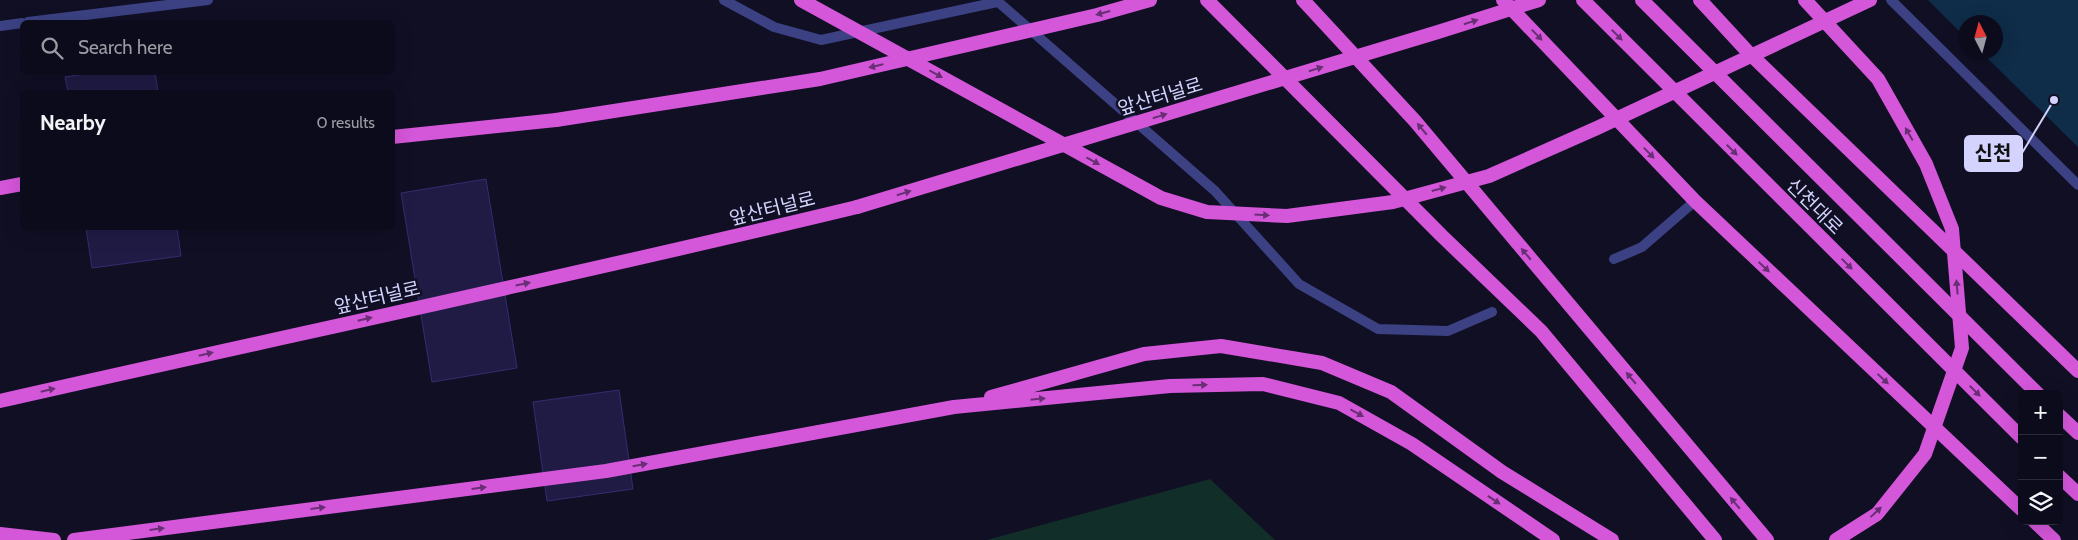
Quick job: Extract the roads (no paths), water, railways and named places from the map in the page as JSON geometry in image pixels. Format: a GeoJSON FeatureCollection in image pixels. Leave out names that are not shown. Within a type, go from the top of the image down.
{"type":"FeatureCollection","features":[{"type":"Feature","properties":{"kind":"highway"},"geometry":{"type":"LineString","coordinates":[[801,0],[1161,198],[1207,212],[1287,216],[1393,202],[1489,176],[1597,128],[1870,0]]}},
{"type":"Feature","properties":{"kind":"highway"},"geometry":{"type":"LineString","coordinates":[[395,136],[556,120],[820,79],[1150,0]]}},
{"type":"Feature","properties":{"kind":"highway"},"geometry":{"type":"LineString","coordinates":[[1207,0],[1442,236],[1541,331],[1715,540]]}},
{"type":"Feature","properties":{"kind":"highway"},"geometry":{"type":"LineString","coordinates":[[1303,0],[1415,121],[1766,540]]}},
{"type":"Feature","properties":{"kind":"highway"},"geometry":{"type":"LineString","coordinates":[[1503,0],[1695,201],[2018,506]]}},
{"type":"Feature","properties":{"kind":"highway","name":"앞산터널로"},"geometry":{"type":"LineString","coordinates":[[0,401],[442,301],[642,259],[857,207],[1539,0]]}},
{"type":"Feature","properties":{"kind":"highway","name":"신천대로"},"geometry":{"type":"LineString","coordinates":[[1583,0],[2019,435]]}},
{"type":"Feature","properties":{"kind":"highway","name":"신천대로"},"geometry":{"type":"LineString","coordinates":[[1642,0],[2034,390]]}},
{"type":"Feature","properties":{"kind":"highway"},"geometry":{"type":"LineString","coordinates":[[1700,0],[1747,51],[2078,371]]}},
{"type":"Feature","properties":{"kind":"highway"},"geometry":{"type":"LineString","coordinates":[[1805,0],[1878,79],[1926,164],[1952,229],[1962,348],[1925,454],[1877,514],[1836,540]]}},
{"type":"Feature","properties":{"kind":"highway"},"geometry":{"type":"LineString","coordinates":[[0,188],[20,184]]}},
{"type":"Feature","properties":{"kind":"highway"},"geometry":{"type":"LineString","coordinates":[[954,407],[1144,354],[1221,346],[1322,363],[1391,392],[1502,472],[1612,540]]}},
{"type":"Feature","properties":{"kind":"highway"},"geometry":{"type":"LineString","coordinates":[[74,540],[606,471],[954,407],[1170,386],[1263,384],[1339,403],[1412,444],[1554,540]]}},
{"type":"Feature","properties":{"kind":"highway"},"geometry":{"type":"LineString","coordinates":[[2063,418],[2078,433]]}},
{"type":"Feature","properties":{"kind":"highway"},"geometry":{"type":"LineString","coordinates":[[2063,480],[2078,494]]}},
{"type":"Feature","properties":{"kind":"highway"},"geometry":{"type":"LineString","coordinates":[[2038,525],[2054,540]]}},
{"type":"Feature","properties":{"kind":"highway"},"geometry":{"type":"LineString","coordinates":[[0,534],[54,540]]}},
{"type":"Feature","properties":{"kind":"lane"},"geometry":{"type":"LineString","coordinates":[[44,20],[208,0]]}},
{"type":"Feature","properties":{"kind":"lane"},"geometry":{"type":"LineString","coordinates":[[724,0],[774,27],[821,40],[997,1],[1215,192],[1299,284],[1378,329],[1448,331],[1492,312]]}},
{"type":"Feature","properties":{"kind":"lane"},"geometry":{"type":"LineString","coordinates":[[1891,0],[2078,185]]}},
{"type":"Feature","properties":{"kind":"lane"},"geometry":{"type":"LineString","coordinates":[[0,26],[20,23]]}},
{"type":"Feature","properties":{"kind":"lane"},"geometry":{"type":"LineString","coordinates":[[1614,259],[1642,247],[1695,201]]}},
{"type":"Feature","properties":{"kind":"water"},"geometry":{"type":"Polygon","coordinates":[[[1928,0],[2078,0],[2078,147],[1989,60],[2003,60],[2003,15],[1958,15],[1958,30],[1928,0]]]}},
{"type":"Feature","properties":{"kind":"place","name":"신천"},"geometry":{"type":"Point","coordinates":[2054,100]}}]}
